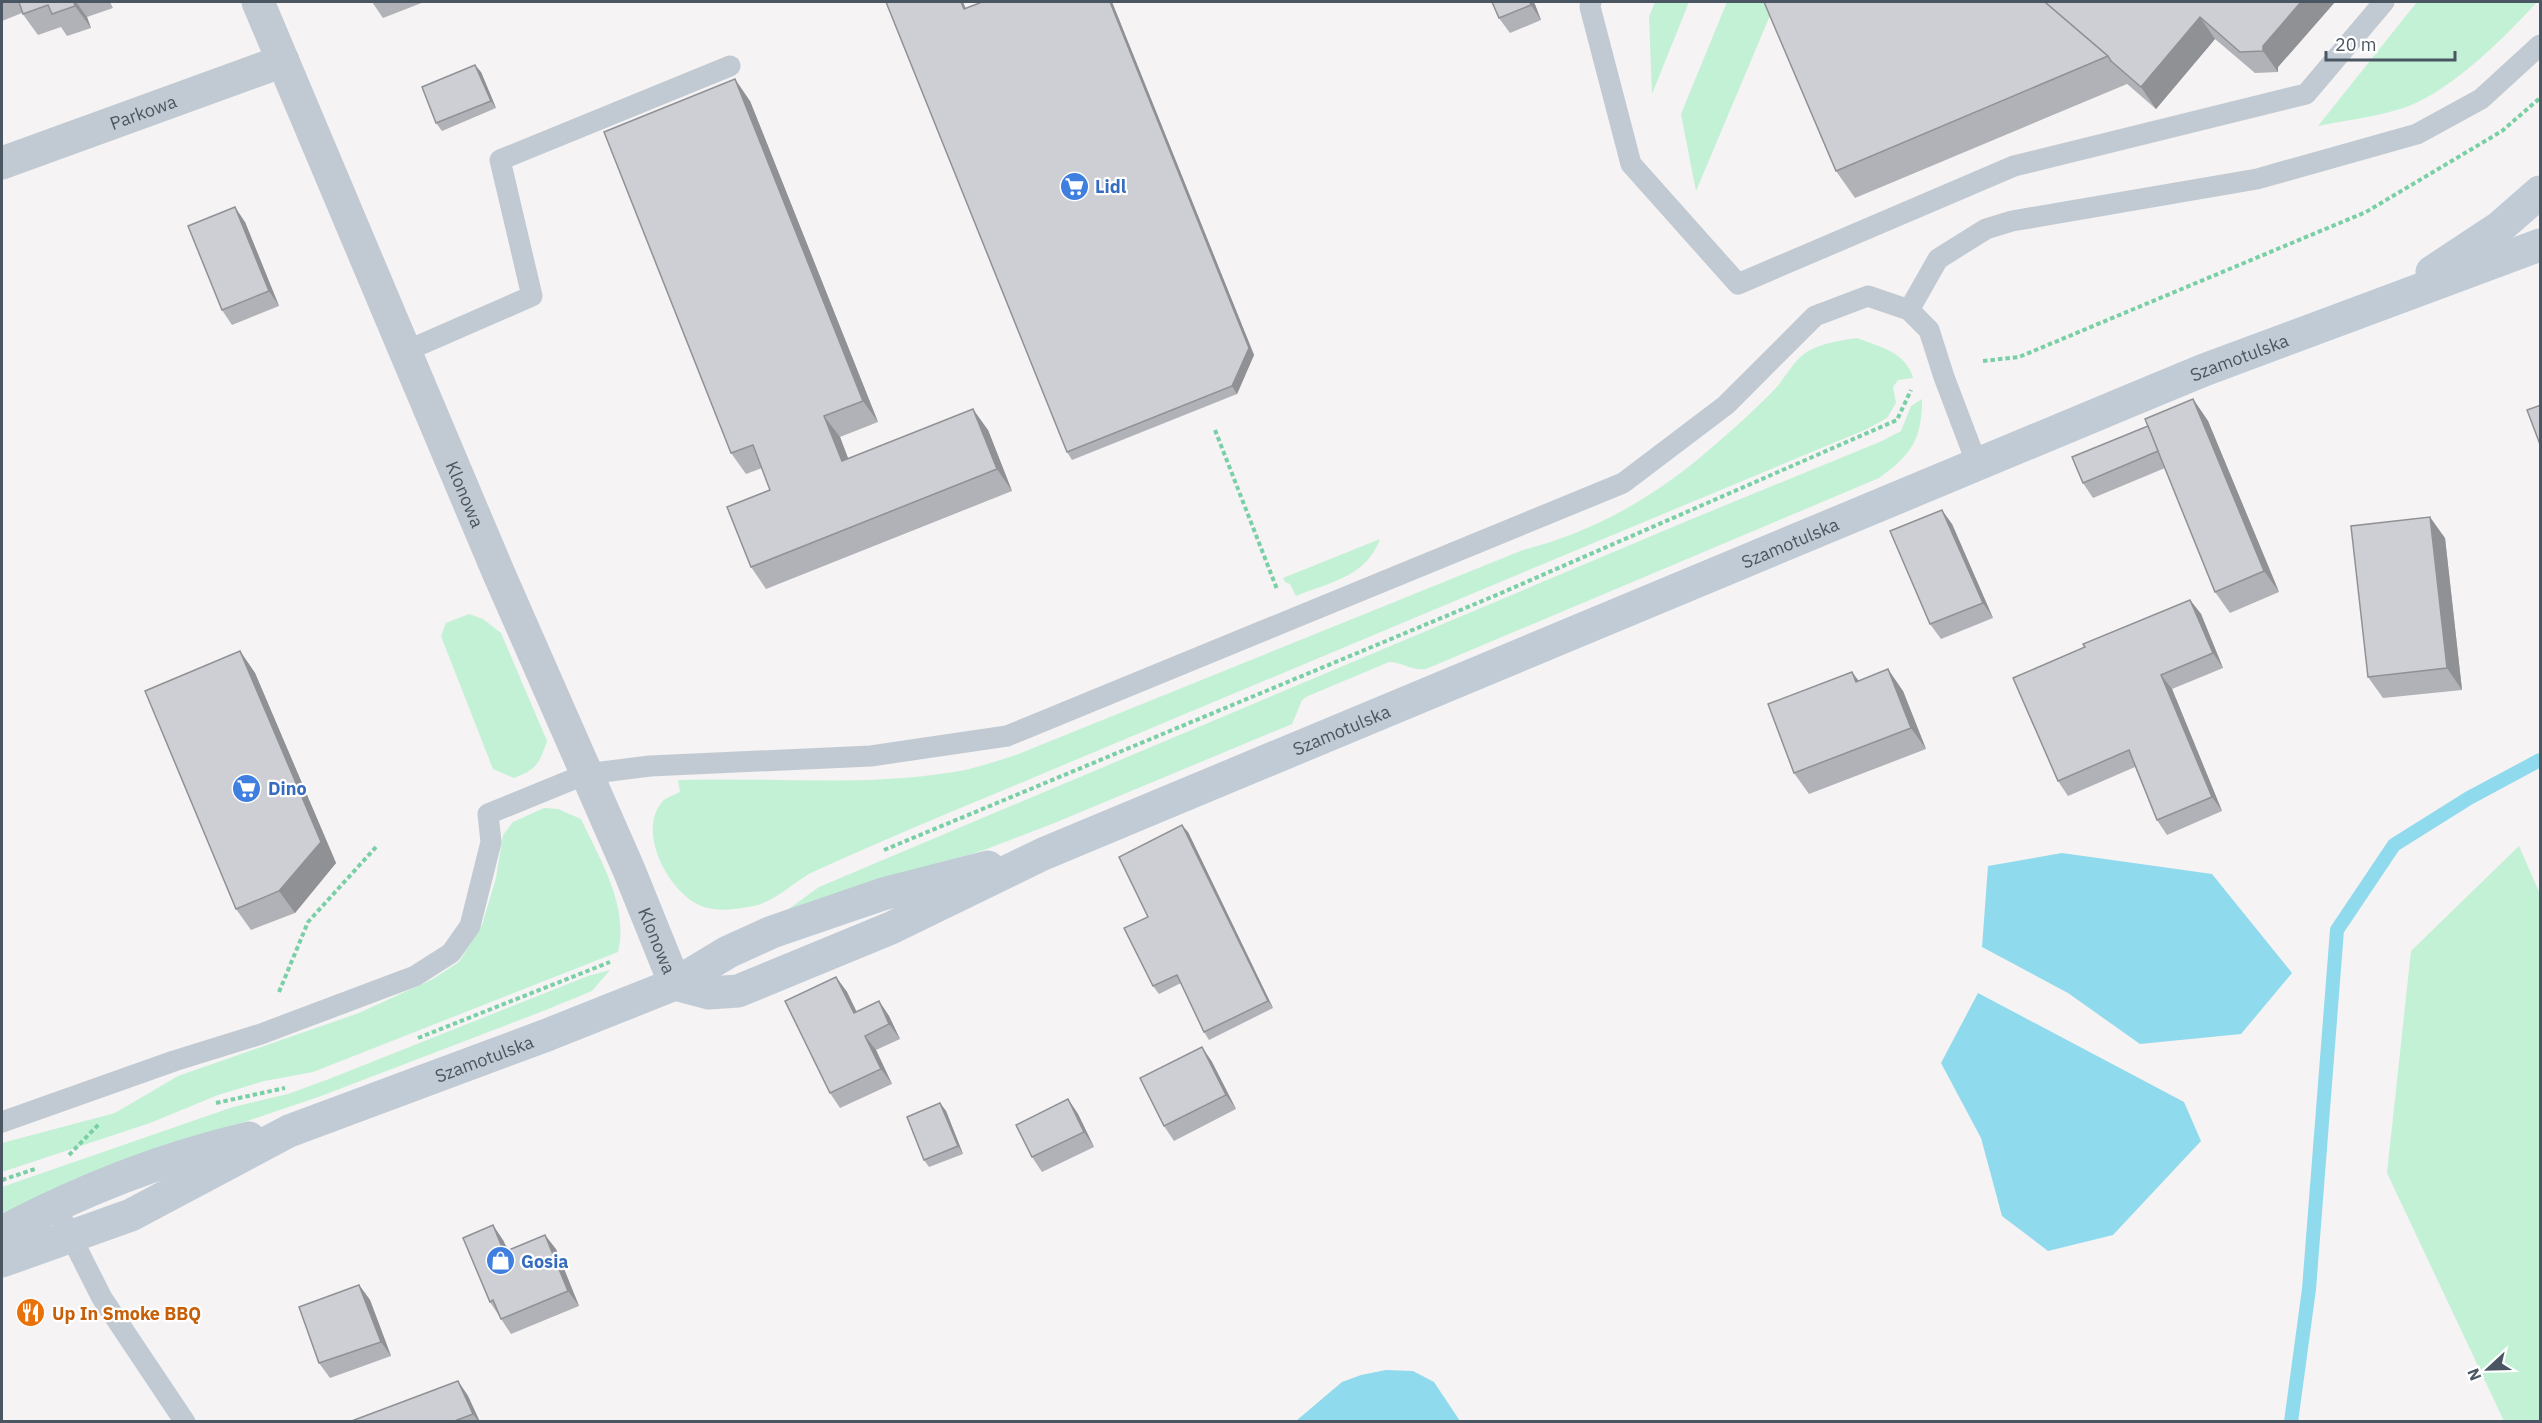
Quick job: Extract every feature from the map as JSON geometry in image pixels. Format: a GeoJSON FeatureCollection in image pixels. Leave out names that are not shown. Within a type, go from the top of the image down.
{"type":"FeatureCollection","features":[{"type":"Feature","properties":{"kind":"street","name":"Klonowa"},"geometry":{"type":"LineString","coordinates":[[258,2],[675,984]]}},
{"type":"Feature","properties":{"kind":"street","name":"Parkowa"},"geometry":{"type":"LineString","coordinates":[[2,163],[283,62]]}},
{"type":"Feature","properties":{"kind":"street"},"geometry":{"type":"LineString","coordinates":[[2360,313],[2412,284],[2480,241],[2541,192]]}},
{"type":"Feature","properties":{"kind":"street","name":"Szamotulska"},"geometry":{"type":"LineString","coordinates":[[2,1261],[131,1215],[289,1131],[547,1035],[675,984],[709,993],[738,991],[891,928],[1042,854],[2194,374],[2541,245]]}},
{"type":"Feature","properties":{"kind":"street","name":"Szamotulska"},"geometry":{"type":"LineString","coordinates":[[2,1232],[96,1186],[165,1161],[233,1142],[289,1131]]}},
{"type":"Feature","properties":{"kind":"lane"},"geometry":{"type":"LineString","coordinates":[[1591,2],[1590,7],[1631,164],[1738,284],[2014,166],[2306,94],[2384,2]]}},
{"type":"Feature","properties":{"kind":"lane"},"geometry":{"type":"LineString","coordinates":[[1909,310],[1938,259],[1986,229],[2012,221],[2257,179],[2417,134],[2481,99],[2541,45]]}},
{"type":"Feature","properties":{"kind":"lane"},"geometry":{"type":"LineString","coordinates":[[406,351],[532,296],[500,160],[729,66]]}},
{"type":"Feature","properties":{"kind":"lane"},"geometry":{"type":"LineString","coordinates":[[2,1122],[174,1060],[261,1034],[415,976],[451,953],[470,926],[490,842],[489,814],[586,774],[650,766],[871,756],[1007,736],[1623,483],[1726,405],[1815,316],[1868,296],[1909,310],[1929,330],[1977,464]]}},
{"type":"Feature","properties":{"kind":"lane"},"geometry":{"type":"LineString","coordinates":[[55,1205],[102,1298],[185,1422]]}},
{"type":"Feature","properties":{"kind":"path"},"geometry":{"type":"LineString","coordinates":[[1983,361],[2019,357],[2366,212],[2502,131],[2541,98]]}},
{"type":"Feature","properties":{"kind":"path"},"geometry":{"type":"LineString","coordinates":[[874,855],[1499,594],[1897,420],[1911,390]]}},
{"type":"Feature","properties":{"kind":"path"},"geometry":{"type":"LineString","coordinates":[[1215,430],[1290,620]]}},
{"type":"Feature","properties":{"kind":"path"},"geometry":{"type":"LineString","coordinates":[[261,1034],[308,922],[376,847]]}},
{"type":"Feature","properties":{"kind":"path"},"geometry":{"type":"LineString","coordinates":[[410,1041],[610,962]]}},
{"type":"Feature","properties":{"kind":"path"},"geometry":{"type":"LineString","coordinates":[[214,1104],[290,1087]]}},
{"type":"Feature","properties":{"kind":"path"},"geometry":{"type":"LineString","coordinates":[[64,1160],[74,1156]]}},
{"type":"Feature","properties":{"kind":"path"},"geometry":{"type":"LineString","coordinates":[[2,1180],[43,1166]]}},
{"type":"Feature","properties":{"kind":"green space"},"geometry":{"type":"Polygon","coordinates":[[[1655,2],[1689,2],[1652,94],[1649,17],[1655,2]]]}},
{"type":"Feature","properties":{"kind":"green space"},"geometry":{"type":"Polygon","coordinates":[[[1727,2],[1772,2],[1774,6],[1696,191],[1681,114],[1727,2]]]}},
{"type":"Feature","properties":{"kind":"green space"},"geometry":{"type":"Polygon","coordinates":[[[2417,2],[2537,2],[2478,60],[2426,98],[2409,106],[2364,118],[2318,126],[2417,2]]]}},
{"type":"Feature","properties":{"kind":"green space"},"geometry":{"type":"Polygon","coordinates":[[[1857,338],[1898,356],[1910,369],[1913,378],[1898,380],[1893,387],[1896,403],[1887,418],[1867,429],[895,836],[815,871],[762,903],[729,910],[704,907],[691,901],[679,890],[660,862],[653,830],[655,815],[664,800],[680,792],[678,780],[851,780],[920,777],[962,771],[1016,755],[1523,550],[1593,526],[1657,490],[1707,452],[1779,385],[1796,361],[1804,354],[1836,341],[1857,338]]]}},
{"type":"Feature","properties":{"kind":"green space"},"geometry":{"type":"Polygon","coordinates":[[[1922,399],[1917,436],[1907,454],[1879,478],[1426,669],[1416,669],[1389,662],[1308,696],[1302,700],[1292,724],[1052,824],[984,850],[779,916],[819,887],[1882,441],[1901,431],[1911,406],[1922,399]]]}},
{"type":"Feature","properties":{"kind":"green space"},"geometry":{"type":"Polygon","coordinates":[[[1380,539],[1366,562],[1334,582],[1296,596],[1290,584],[1283,578],[1380,539]]]}},
{"type":"Feature","properties":{"kind":"green space"},"geometry":{"type":"Polygon","coordinates":[[[469,614],[483,619],[501,633],[547,741],[536,765],[528,772],[514,778],[493,769],[441,636],[446,623],[469,614]]]}},
{"type":"Feature","properties":{"kind":"green space"},"geometry":{"type":"Polygon","coordinates":[[[544,808],[558,809],[581,819],[611,883],[616,900],[620,917],[618,952],[313,1072],[264,1081],[218,1095],[150,1123],[2,1172],[2,1143],[115,1113],[178,1076],[359,1013],[433,979],[459,962],[482,925],[496,878],[503,835],[513,822],[544,808]]]}},
{"type":"Feature","properties":{"kind":"green space"},"geometry":{"type":"Polygon","coordinates":[[[2519,846],[2540,894],[2540,1422],[2504,1421],[2387,1173],[2411,951],[2519,846]]]}},
{"type":"Feature","properties":{"kind":"green space"},"geometry":{"type":"Polygon","coordinates":[[[610,970],[592,991],[538,1013],[321,1096],[112,1167],[2,1213],[2,1187],[233,1107],[288,1094],[588,976],[610,970]]]}},
{"type":"Feature","properties":{"kind":"water"},"geometry":{"type":"Polygon","coordinates":[[[2062,853],[2212,874],[2292,973],[2241,1034],[2140,1044],[2068,993],[1982,947],[1988,866],[2062,853]]]}},
{"type":"Feature","properties":{"kind":"water"},"geometry":{"type":"Polygon","coordinates":[[[1978,993],[2184,1102],[2201,1141],[2113,1235],[2048,1251],[2002,1216],[1981,1138],[1941,1063],[1978,993]]]}},
{"type":"Feature","properties":{"kind":"water"},"geometry":{"type":"Polygon","coordinates":[[[1386,1370],[1413,1371],[1434,1382],[1460,1421],[1296,1421],[1342,1382],[1386,1370]]]}},
{"type":"Feature","properties":{"kind":"building"},"geometry":{"type":"Polygon","coordinates":[[[19,2],[74,2],[75,6],[52,14],[48,5],[23,14],[19,2]]]}},
{"type":"Feature","properties":{"kind":"building","name":"Lidl"},"geometry":{"type":"Polygon","coordinates":[[[886,2],[961,2],[964,9],[982,2],[1110,2],[1249,348],[1232,386],[1067,452],[886,2]]]}},
{"type":"Feature","properties":{"kind":"building"},"geometry":{"type":"Polygon","coordinates":[[[1492,2],[1530,2],[1531,5],[1499,18],[1492,2]]]}},
{"type":"Feature","properties":{"kind":"building"},"geometry":{"type":"Polygon","coordinates":[[[1764,2],[2045,2],[2108,56],[1836,171],[1764,2]]]}},
{"type":"Feature","properties":{"kind":"building"},"geometry":{"type":"Polygon","coordinates":[[[2045,2],[2301,2],[2263,46],[2263,51],[2240,52],[2200,17],[2141,87],[2045,2]]]}},
{"type":"Feature","properties":{"kind":"building"},"geometry":{"type":"Polygon","coordinates":[[[475,65],[491,101],[436,123],[422,87],[475,65]]]}},
{"type":"Feature","properties":{"kind":"building"},"geometry":{"type":"Polygon","coordinates":[[[735,79],[863,401],[824,416],[842,461],[973,409],[997,469],[751,567],[727,507],[770,490],[753,445],[731,453],[604,132],[735,79]]]}},
{"type":"Feature","properties":{"kind":"building"},"geometry":{"type":"Polygon","coordinates":[[[235,207],[269,291],[222,310],[188,226],[235,207]]]}},
{"type":"Feature","properties":{"kind":"building"},"geometry":{"type":"Polygon","coordinates":[[[2193,399],[2264,571],[2215,592],[2145,419],[2193,399]]]}},
{"type":"Feature","properties":{"kind":"building"},"geometry":{"type":"Polygon","coordinates":[[[2541,405],[2541,447],[2527,410],[2541,405]]]}},
{"type":"Feature","properties":{"kind":"building"},"geometry":{"type":"Polygon","coordinates":[[[2148,426],[2158,451],[2083,483],[2072,457],[2148,426]]]}},
{"type":"Feature","properties":{"kind":"building"},"geometry":{"type":"Polygon","coordinates":[[[1942,510],[1983,603],[1930,624],[1890,531],[1942,510]]]}},
{"type":"Feature","properties":{"kind":"building"},"geometry":{"type":"Polygon","coordinates":[[[2430,517],[2447,668],[2368,677],[2351,526],[2430,517]]]}},
{"type":"Feature","properties":{"kind":"building"},"geometry":{"type":"Polygon","coordinates":[[[2190,600],[2213,653],[2161,675],[2212,797],[2157,820],[2129,750],[2058,781],[2013,678],[2085,647],[2083,644],[2190,600]]]}},
{"type":"Feature","properties":{"kind":"building","name":"Dino"},"geometry":{"type":"Polygon","coordinates":[[[240,651],[321,842],[279,891],[236,909],[145,691],[240,651]]]}},
{"type":"Feature","properties":{"kind":"building"},"geometry":{"type":"Polygon","coordinates":[[[1888,669],[1911,728],[1794,773],[1768,704],[1852,672],[1856,682],[1888,669]]]}},
{"type":"Feature","properties":{"kind":"building"},"geometry":{"type":"Polygon","coordinates":[[[1182,825],[1268,1001],[1204,1032],[1177,975],[1153,986],[1124,928],[1148,917],[1119,857],[1182,825]]]}},
{"type":"Feature","properties":{"kind":"building"},"geometry":{"type":"Polygon","coordinates":[[[836,977],[854,1013],[879,1001],[889,1024],[865,1036],[881,1069],[830,1093],[785,1001],[836,977]]]}},
{"type":"Feature","properties":{"kind":"building"},"geometry":{"type":"Polygon","coordinates":[[[1202,1047],[1226,1095],[1164,1126],[1140,1078],[1202,1047]]]}},
{"type":"Feature","properties":{"kind":"building"},"geometry":{"type":"Polygon","coordinates":[[[1068,1099],[1084,1132],[1032,1157],[1016,1125],[1068,1099]]]}},
{"type":"Feature","properties":{"kind":"building"},"geometry":{"type":"Polygon","coordinates":[[[940,1103],[958,1146],[924,1160],[907,1117],[940,1103]]]}},
{"type":"Feature","properties":{"kind":"building"},"geometry":{"type":"Polygon","coordinates":[[[493,1225],[504,1252],[545,1235],[568,1291],[501,1319],[493,1300],[490,1302],[463,1238],[493,1225]]]}},
{"type":"Feature","properties":{"kind":"building"},"geometry":{"type":"Polygon","coordinates":[[[359,1285],[381,1342],[319,1363],[299,1307],[359,1285]]]}},
{"type":"Feature","properties":{"kind":"building"},"geometry":{"type":"Polygon","coordinates":[[[458,1381],[473,1414],[452,1422],[349,1422],[458,1381]]]}},
{"type":"Feature","properties":{"kind":"waterway"},"geometry":{"type":"LineString","coordinates":[[2291,1422],[2309,1289],[2337,930],[2394,845],[2469,798],[2540,760]]}},
{"type":"Feature","properties":{"kind":"place","name":"Lidl"},"geometry":{"type":"Point","coordinates":[1074,186]}},
{"type":"Feature","properties":{"kind":"place","name":"Dino"},"geometry":{"type":"Point","coordinates":[247,788]}},
{"type":"Feature","properties":{"kind":"place","name":"Gosia"},"geometry":{"type":"Point","coordinates":[500,1261]}},
{"type":"Feature","properties":{"kind":"place","name":"Up In Smoke BBQ"},"geometry":{"type":"Point","coordinates":[31,1313]}}]}
